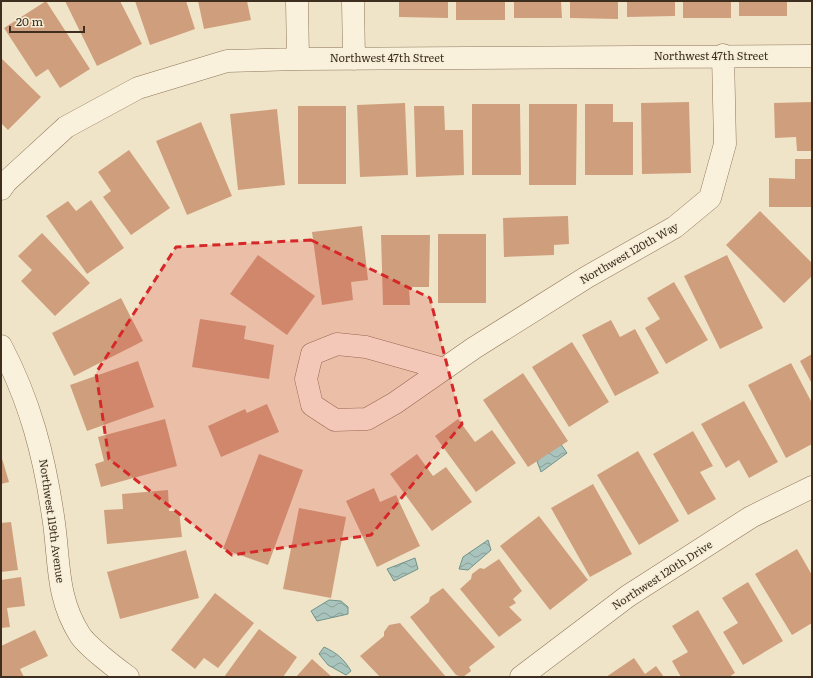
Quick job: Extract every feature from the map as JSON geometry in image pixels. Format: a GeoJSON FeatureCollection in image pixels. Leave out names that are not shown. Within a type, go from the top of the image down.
{"type":"FeatureCollection","features":[{"type":"Feature","properties":{"kind":"street"},"geometry":{"type":"LineString","coordinates":[[297,1],[298,59]]}},
{"type":"Feature","properties":{"kind":"street"},"geometry":{"type":"LineString","coordinates":[[353,1],[354,58]]}},
{"type":"Feature","properties":{"kind":"street","name":"Northwest 47th Street"},"geometry":{"type":"LineString","coordinates":[[1,189],[6,182],[66,127],[138,88],[227,61],[354,58],[723,55],[812,56]]}},
{"type":"Feature","properties":{"kind":"street","name":"Northwest 120th Way"},"geometry":{"type":"LineString","coordinates":[[444,369],[366,347],[337,344],[312,354],[306,379],[312,405],[335,420],[367,420],[587,277],[675,227],[710,198],[725,144],[723,55]]}},
{"type":"Feature","properties":{"kind":"street","name":"Northwest 119th Avenue"},"geometry":{"type":"LineString","coordinates":[[1,346],[16,375],[40,441],[53,517],[58,567],[65,605],[81,637],[128,677]]}},
{"type":"Feature","properties":{"kind":"street","name":"Northwest 120th Drive"},"geometry":{"type":"LineString","coordinates":[[521,677],[628,596],[750,517],[812,487]]}},
{"type":"Feature","properties":{"kind":"highlighted area"},"geometry":{"type":"Polygon","coordinates":[[[311,240],[430,298],[462,424],[371,535],[232,555],[109,459],[96,373],[176,247],[311,240]]]}},
{"type":"Feature","properties":{"kind":"water"},"geometry":{"type":"Polygon","coordinates":[[[560,443],[567,453],[541,472],[537,461],[560,443]]]}},
{"type":"Feature","properties":{"kind":"water"},"geometry":{"type":"Polygon","coordinates":[[[488,540],[491,550],[468,570],[459,569],[463,557],[488,540]]]}},
{"type":"Feature","properties":{"kind":"water"},"geometry":{"type":"Polygon","coordinates":[[[415,558],[418,569],[394,581],[387,569],[415,558]]]}},
{"type":"Feature","properties":{"kind":"water"},"geometry":{"type":"Polygon","coordinates":[[[329,600],[341,601],[348,607],[348,614],[317,621],[311,611],[329,600]]]}},
{"type":"Feature","properties":{"kind":"water"},"geometry":{"type":"Polygon","coordinates":[[[324,647],[340,657],[351,671],[346,675],[328,665],[319,654],[324,647]]]}},
{"type":"Feature","properties":{"kind":"building"},"geometry":{"type":"Polygon","coordinates":[[[46,1],[90,69],[60,88],[48,69],[36,77],[4,28],[46,1]]]}},
{"type":"Feature","properties":{"kind":"building"},"geometry":{"type":"Polygon","coordinates":[[[65,1],[120,1],[142,44],[97,66],[65,1]]]}},
{"type":"Feature","properties":{"kind":"building"},"geometry":{"type":"Polygon","coordinates":[[[135,1],[186,1],[195,29],[150,45],[135,1]]]}},
{"type":"Feature","properties":{"kind":"building"},"geometry":{"type":"Polygon","coordinates":[[[198,1],[247,1],[251,20],[204,29],[198,1]]]}},
{"type":"Feature","properties":{"kind":"building"},"geometry":{"type":"Polygon","coordinates":[[[399,1],[448,1],[448,18],[399,17],[399,1]]]}},
{"type":"Feature","properties":{"kind":"building"},"geometry":{"type":"Polygon","coordinates":[[[456,1],[505,1],[505,20],[456,20],[456,1]]]}},
{"type":"Feature","properties":{"kind":"building"},"geometry":{"type":"Polygon","coordinates":[[[514,1],[561,1],[562,18],[514,18],[514,1]]]}},
{"type":"Feature","properties":{"kind":"building"},"geometry":{"type":"Polygon","coordinates":[[[570,1],[618,1],[618,19],[570,18],[570,1]]]}},
{"type":"Feature","properties":{"kind":"building"},"geometry":{"type":"Polygon","coordinates":[[[627,1],[675,1],[675,16],[627,17],[627,1]]]}},
{"type":"Feature","properties":{"kind":"building"},"geometry":{"type":"Polygon","coordinates":[[[683,1],[731,1],[731,18],[683,18],[683,1]]]}},
{"type":"Feature","properties":{"kind":"building"},"geometry":{"type":"Polygon","coordinates":[[[739,1],[787,1],[787,16],[739,16],[739,1]]]}},
{"type":"Feature","properties":{"kind":"building"},"geometry":{"type":"Polygon","coordinates":[[[1,58],[41,97],[8,130],[1,123],[1,58]]]}},
{"type":"Feature","properties":{"kind":"building"},"geometry":{"type":"Polygon","coordinates":[[[689,102],[691,173],[642,174],[641,103],[689,102]]]}},
{"type":"Feature","properties":{"kind":"building"},"geometry":{"type":"Polygon","coordinates":[[[812,102],[812,151],[797,151],[796,137],[775,138],[774,103],[812,102]]]}},
{"type":"Feature","properties":{"kind":"building"},"geometry":{"type":"Polygon","coordinates":[[[405,103],[408,175],[360,177],[357,105],[405,103]]]}},
{"type":"Feature","properties":{"kind":"building"},"geometry":{"type":"Polygon","coordinates":[[[472,104],[520,104],[521,175],[472,175],[472,104]]]}},
{"type":"Feature","properties":{"kind":"building"},"geometry":{"type":"Polygon","coordinates":[[[529,104],[577,104],[576,185],[529,185],[529,104]]]}},
{"type":"Feature","properties":{"kind":"building"},"geometry":{"type":"Polygon","coordinates":[[[585,104],[613,104],[613,122],[633,122],[633,175],[585,175],[585,104]]]}},
{"type":"Feature","properties":{"kind":"building"},"geometry":{"type":"Polygon","coordinates":[[[298,106],[346,106],[346,184],[298,184],[298,106]]]}},
{"type":"Feature","properties":{"kind":"building"},"geometry":{"type":"Polygon","coordinates":[[[414,106],[444,106],[445,130],[463,130],[464,175],[416,177],[414,106]]]}},
{"type":"Feature","properties":{"kind":"building"},"geometry":{"type":"Polygon","coordinates":[[[277,109],[285,185],[238,190],[230,114],[277,109]]]}},
{"type":"Feature","properties":{"kind":"building"},"geometry":{"type":"Polygon","coordinates":[[[201,122],[232,196],[187,215],[156,141],[201,122]]]}},
{"type":"Feature","properties":{"kind":"building"},"geometry":{"type":"Polygon","coordinates":[[[129,150],[170,208],[131,235],[103,197],[111,191],[98,172],[129,150]]]}},
{"type":"Feature","properties":{"kind":"building"},"geometry":{"type":"Polygon","coordinates":[[[795,159],[812,159],[812,207],[769,207],[769,178],[795,179],[795,159]]]}},
{"type":"Feature","properties":{"kind":"building"},"geometry":{"type":"Polygon","coordinates":[[[91,200],[124,248],[87,274],[46,216],[68,201],[76,211],[91,200]]]}},
{"type":"Feature","properties":{"kind":"building"},"geometry":{"type":"Polygon","coordinates":[[[760,211],[812,263],[812,276],[784,303],[726,245],[760,211]]]}},
{"type":"Feature","properties":{"kind":"building"},"geometry":{"type":"Polygon","coordinates":[[[568,216],[569,244],[554,245],[554,255],[504,257],[503,218],[568,216]]]}},
{"type":"Feature","properties":{"kind":"building"},"geometry":{"type":"Polygon","coordinates":[[[362,226],[368,280],[351,282],[353,300],[322,305],[312,232],[362,226]]]}},
{"type":"Feature","properties":{"kind":"building"},"geometry":{"type":"Polygon","coordinates":[[[42,233],[90,283],[55,316],[21,281],[32,270],[18,256],[42,233]]]}},
{"type":"Feature","properties":{"kind":"building"},"geometry":{"type":"Polygon","coordinates":[[[438,234],[486,234],[486,303],[438,303],[438,234]]]}},
{"type":"Feature","properties":{"kind":"building"},"geometry":{"type":"Polygon","coordinates":[[[381,235],[430,235],[429,287],[409,287],[410,305],[383,305],[381,235]]]}},
{"type":"Feature","properties":{"kind":"building"},"geometry":{"type":"Polygon","coordinates":[[[258,255],[315,296],[287,335],[230,294],[258,255]]]}},
{"type":"Feature","properties":{"kind":"building"},"geometry":{"type":"Polygon","coordinates":[[[727,255],[763,328],[720,349],[684,276],[727,255]]]}},
{"type":"Feature","properties":{"kind":"building"},"geometry":{"type":"Polygon","coordinates":[[[674,282],[708,340],[666,364],[645,328],[660,319],[647,298],[674,282]]]}},
{"type":"Feature","properties":{"kind":"building"},"geometry":{"type":"Polygon","coordinates":[[[121,298],[143,341],[74,376],[52,333],[121,298]]]}},
{"type":"Feature","properties":{"kind":"building"},"geometry":{"type":"Polygon","coordinates":[[[200,319],[246,326],[244,339],[274,345],[269,379],[192,367],[200,319]]]}},
{"type":"Feature","properties":{"kind":"building"},"geometry":{"type":"Polygon","coordinates":[[[611,320],[620,337],[635,329],[659,373],[615,396],[582,335],[611,320]]]}},
{"type":"Feature","properties":{"kind":"building"},"geometry":{"type":"Polygon","coordinates":[[[572,342],[609,402],[569,427],[532,367],[572,342]]]}},
{"type":"Feature","properties":{"kind":"building"},"geometry":{"type":"Polygon","coordinates":[[[812,354],[812,384],[800,361],[812,354]]]}},
{"type":"Feature","properties":{"kind":"building"},"geometry":{"type":"Polygon","coordinates":[[[138,361],[154,407],[87,431],[70,385],[138,361]]]}},
{"type":"Feature","properties":{"kind":"building"},"geometry":{"type":"Polygon","coordinates":[[[791,363],[812,403],[812,444],[786,458],[748,385],[791,363]]]}},
{"type":"Feature","properties":{"kind":"building"},"geometry":{"type":"Polygon","coordinates":[[[523,373],[568,441],[528,467],[483,400],[523,373]]]}},
{"type":"Feature","properties":{"kind":"building"},"geometry":{"type":"Polygon","coordinates":[[[744,401],[778,462],[749,478],[739,460],[726,468],[701,424],[744,401]]]}},
{"type":"Feature","properties":{"kind":"building"},"geometry":{"type":"Polygon","coordinates":[[[267,404],[279,432],[221,457],[208,426],[245,409],[247,413],[267,404]]]}},
{"type":"Feature","properties":{"kind":"building"},"geometry":{"type":"Polygon","coordinates":[[[165,419],[177,466],[101,487],[95,464],[104,461],[98,437],[165,419]]]}},
{"type":"Feature","properties":{"kind":"building"},"geometry":{"type":"Polygon","coordinates":[[[458,419],[475,442],[492,430],[516,463],[476,492],[435,436],[458,419]]]}},
{"type":"Feature","properties":{"kind":"building"},"geometry":{"type":"Polygon","coordinates":[[[693,431],[713,466],[700,472],[716,499],[688,515],[653,454],[693,431]]]}},
{"type":"Feature","properties":{"kind":"building"},"geometry":{"type":"Polygon","coordinates":[[[638,451],[679,521],[639,545],[597,475],[638,451]]]}},
{"type":"Feature","properties":{"kind":"building"},"geometry":{"type":"Polygon","coordinates":[[[259,454],[303,470],[268,565],[223,549],[259,454]]]}},
{"type":"Feature","properties":{"kind":"building"},"geometry":{"type":"Polygon","coordinates":[[[417,454],[433,476],[446,467],[472,502],[432,531],[390,474],[417,454]]]}},
{"type":"Feature","properties":{"kind":"building"},"geometry":{"type":"Polygon","coordinates":[[[1,455],[9,482],[1,484],[1,455]]]}},
{"type":"Feature","properties":{"kind":"building"},"geometry":{"type":"Polygon","coordinates":[[[593,484],[632,554],[590,577],[551,508],[593,484]]]}},
{"type":"Feature","properties":{"kind":"building"},"geometry":{"type":"Polygon","coordinates":[[[374,488],[380,502],[396,495],[420,546],[377,567],[346,501],[374,488]]]}},
{"type":"Feature","properties":{"kind":"building"},"geometry":{"type":"Polygon","coordinates":[[[168,490],[169,511],[179,511],[182,537],[107,544],[104,510],[123,509],[122,494],[168,490]]]}},
{"type":"Feature","properties":{"kind":"building"},"geometry":{"type":"Polygon","coordinates":[[[299,508],[346,517],[331,598],[283,589],[299,508]]]}},
{"type":"Feature","properties":{"kind":"building"},"geometry":{"type":"Polygon","coordinates":[[[539,516],[588,580],[550,610],[500,546],[539,516]]]}},
{"type":"Feature","properties":{"kind":"building"},"geometry":{"type":"Polygon","coordinates":[[[11,522],[18,570],[1,572],[1,523],[11,522]]]}},
{"type":"Feature","properties":{"kind":"building"},"geometry":{"type":"Polygon","coordinates":[[[797,549],[812,575],[812,623],[792,635],[755,574],[797,549]]]}},
{"type":"Feature","properties":{"kind":"building"},"geometry":{"type":"Polygon","coordinates":[[[186,550],[199,598],[120,619],[107,572],[186,550]]]}},
{"type":"Feature","properties":{"kind":"building"},"geometry":{"type":"Polygon","coordinates":[[[499,559],[522,591],[513,599],[516,603],[509,607],[522,620],[499,637],[460,589],[471,579],[472,574],[480,568],[484,569],[499,559]]]}},
{"type":"Feature","properties":{"kind":"building"},"geometry":{"type":"Polygon","coordinates":[[[21,577],[25,606],[7,608],[10,627],[1,628],[1,580],[21,577]]]}},
{"type":"Feature","properties":{"kind":"building"},"geometry":{"type":"Polygon","coordinates":[[[748,582],[783,641],[743,665],[723,632],[738,623],[722,598],[748,582]]]}},
{"type":"Feature","properties":{"kind":"building"},"geometry":{"type":"Polygon","coordinates":[[[443,588],[495,647],[469,667],[471,671],[463,677],[456,675],[410,617],[429,602],[430,597],[443,588]]]}},
{"type":"Feature","properties":{"kind":"building"},"geometry":{"type":"Polygon","coordinates":[[[215,593],[254,623],[218,668],[204,658],[195,669],[171,650],[215,593]]]}},
{"type":"Feature","properties":{"kind":"building"},"geometry":{"type":"Polygon","coordinates":[[[698,610],[735,673],[729,677],[681,677],[672,661],[688,652],[672,626],[698,610]]]}},
{"type":"Feature","properties":{"kind":"building"},"geometry":{"type":"Polygon","coordinates":[[[400,623],[446,677],[380,677],[360,656],[384,636],[384,632],[389,625],[400,623]]]}},
{"type":"Feature","properties":{"kind":"building"},"geometry":{"type":"Polygon","coordinates":[[[259,629],[297,657],[283,677],[224,677],[259,629]]]}},
{"type":"Feature","properties":{"kind":"building"},"geometry":{"type":"Polygon","coordinates":[[[35,630],[48,656],[20,669],[24,677],[1,677],[1,646],[35,630]]]}},
{"type":"Feature","properties":{"kind":"building"},"geometry":{"type":"Polygon","coordinates":[[[634,658],[645,674],[656,666],[664,677],[606,677],[634,658]]]}},
{"type":"Feature","properties":{"kind":"building"},"geometry":{"type":"Polygon","coordinates":[[[312,659],[332,677],[296,677],[312,659]]]}}]}
